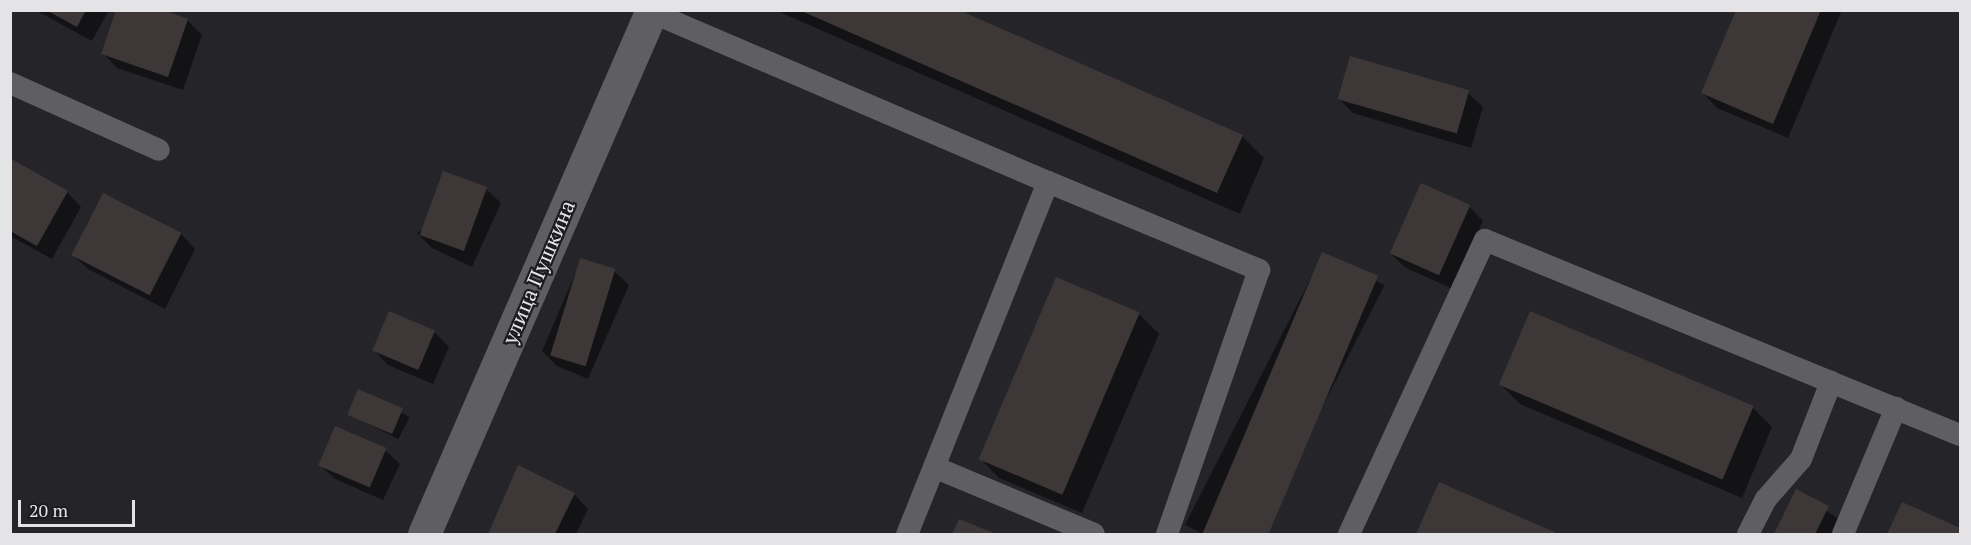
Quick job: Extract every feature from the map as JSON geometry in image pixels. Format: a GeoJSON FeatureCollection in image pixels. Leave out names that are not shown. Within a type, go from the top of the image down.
{"type":"FeatureCollection","features":[{"type":"Feature","properties":{"kind":"street","name":"улица Пушкина"},"geometry":{"type":"LineString","coordinates":[[424,534],[651,11]]}},
{"type":"Feature","properties":{"kind":"lane"},"geometry":{"type":"LineString","coordinates":[[651,11],[1259,270],[1167,534]]}},
{"type":"Feature","properties":{"kind":"lane"},"geometry":{"type":"LineString","coordinates":[[10,83],[159,150]]}},
{"type":"Feature","properties":{"kind":"lane"},"geometry":{"type":"LineString","coordinates":[[907,534],[1048,182]]}},
{"type":"Feature","properties":{"kind":"lane"},"geometry":{"type":"LineString","coordinates":[[1349,534],[1485,240],[1960,435]]}},
{"type":"Feature","properties":{"kind":"lane"},"geometry":{"type":"LineString","coordinates":[[1748,534],[1766,499],[1801,459],[1831,382]]}},
{"type":"Feature","properties":{"kind":"lane"},"geometry":{"type":"LineString","coordinates":[[1843,534],[1896,408]]}},
{"type":"Feature","properties":{"kind":"lane"},"geometry":{"type":"LineString","coordinates":[[934,467],[1094,534]]}},
{"type":"Feature","properties":{"kind":"building"},"geometry":{"type":"Polygon","coordinates":[[[46,10],[86,10],[77,27],[46,10]]]}},
{"type":"Feature","properties":{"kind":"building"},"geometry":{"type":"Polygon","coordinates":[[[116,10],[163,10],[188,19],[168,77],[101,54],[116,10]]]}},
{"type":"Feature","properties":{"kind":"building"},"geometry":{"type":"Polygon","coordinates":[[[799,10],[959,10],[1243,135],[1217,193],[799,10]]]}},
{"type":"Feature","properties":{"kind":"building"},"geometry":{"type":"Polygon","coordinates":[[[1736,10],[1821,10],[1773,124],[1701,93],[1736,10]]]}},
{"type":"Feature","properties":{"kind":"building"},"geometry":{"type":"Polygon","coordinates":[[[1350,56],[1469,90],[1457,133],[1338,99],[1350,56]]]}},
{"type":"Feature","properties":{"kind":"building"},"geometry":{"type":"Polygon","coordinates":[[[10,158],[68,191],[37,246],[10,231],[10,158]]]}},
{"type":"Feature","properties":{"kind":"building"},"geometry":{"type":"Polygon","coordinates":[[[443,171],[487,187],[464,251],[420,235],[443,171]]]}},
{"type":"Feature","properties":{"kind":"building"},"geometry":{"type":"Polygon","coordinates":[[[1421,183],[1470,205],[1439,275],[1390,253],[1421,183]]]}},
{"type":"Feature","properties":{"kind":"building"},"geometry":{"type":"Polygon","coordinates":[[[103,193],[181,233],[150,295],[71,255],[103,193]]]}},
{"type":"Feature","properties":{"kind":"building"},"geometry":{"type":"Polygon","coordinates":[[[1322,252],[1378,276],[1269,534],[1202,534],[1322,252]]]}},
{"type":"Feature","properties":{"kind":"building"},"geometry":{"type":"Polygon","coordinates":[[[580,258],[615,269],[586,366],[550,356],[580,258]]]}},
{"type":"Feature","properties":{"kind":"building"},"geometry":{"type":"Polygon","coordinates":[[[1056,277],[1140,313],[1062,495],[979,459],[1056,277]]]}},
{"type":"Feature","properties":{"kind":"building"},"geometry":{"type":"Polygon","coordinates":[[[389,311],[435,331],[418,370],[372,351],[389,311]]]}},
{"type":"Feature","properties":{"kind":"building"},"geometry":{"type":"Polygon","coordinates":[[[1530,311],[1754,406],[1722,480],[1499,385],[1530,311]]]}},
{"type":"Feature","properties":{"kind":"building"},"geometry":{"type":"Polygon","coordinates":[[[358,389],[403,408],[392,434],[347,415],[358,389]]]}},
{"type":"Feature","properties":{"kind":"building"},"geometry":{"type":"Polygon","coordinates":[[[335,426],[387,448],[370,487],[318,466],[335,426]]]}},
{"type":"Feature","properties":{"kind":"building"},"geometry":{"type":"Polygon","coordinates":[[[518,465],[575,493],[555,534],[488,534],[518,465]]]}},
{"type":"Feature","properties":{"kind":"building"},"geometry":{"type":"Polygon","coordinates":[[[1439,482],[1559,534],[1416,534],[1439,482]]]}},
{"type":"Feature","properties":{"kind":"building"},"geometry":{"type":"Polygon","coordinates":[[[1796,489],[1829,506],[1815,534],[1774,534],[1796,489]]]}},
{"type":"Feature","properties":{"kind":"building"},"geometry":{"type":"Polygon","coordinates":[[[1902,502],[1960,528],[1960,534],[1887,534],[1902,502]]]}},
{"type":"Feature","properties":{"kind":"building"},"geometry":{"type":"Polygon","coordinates":[[[959,519],[996,534],[952,534],[959,519]]]}}]}
